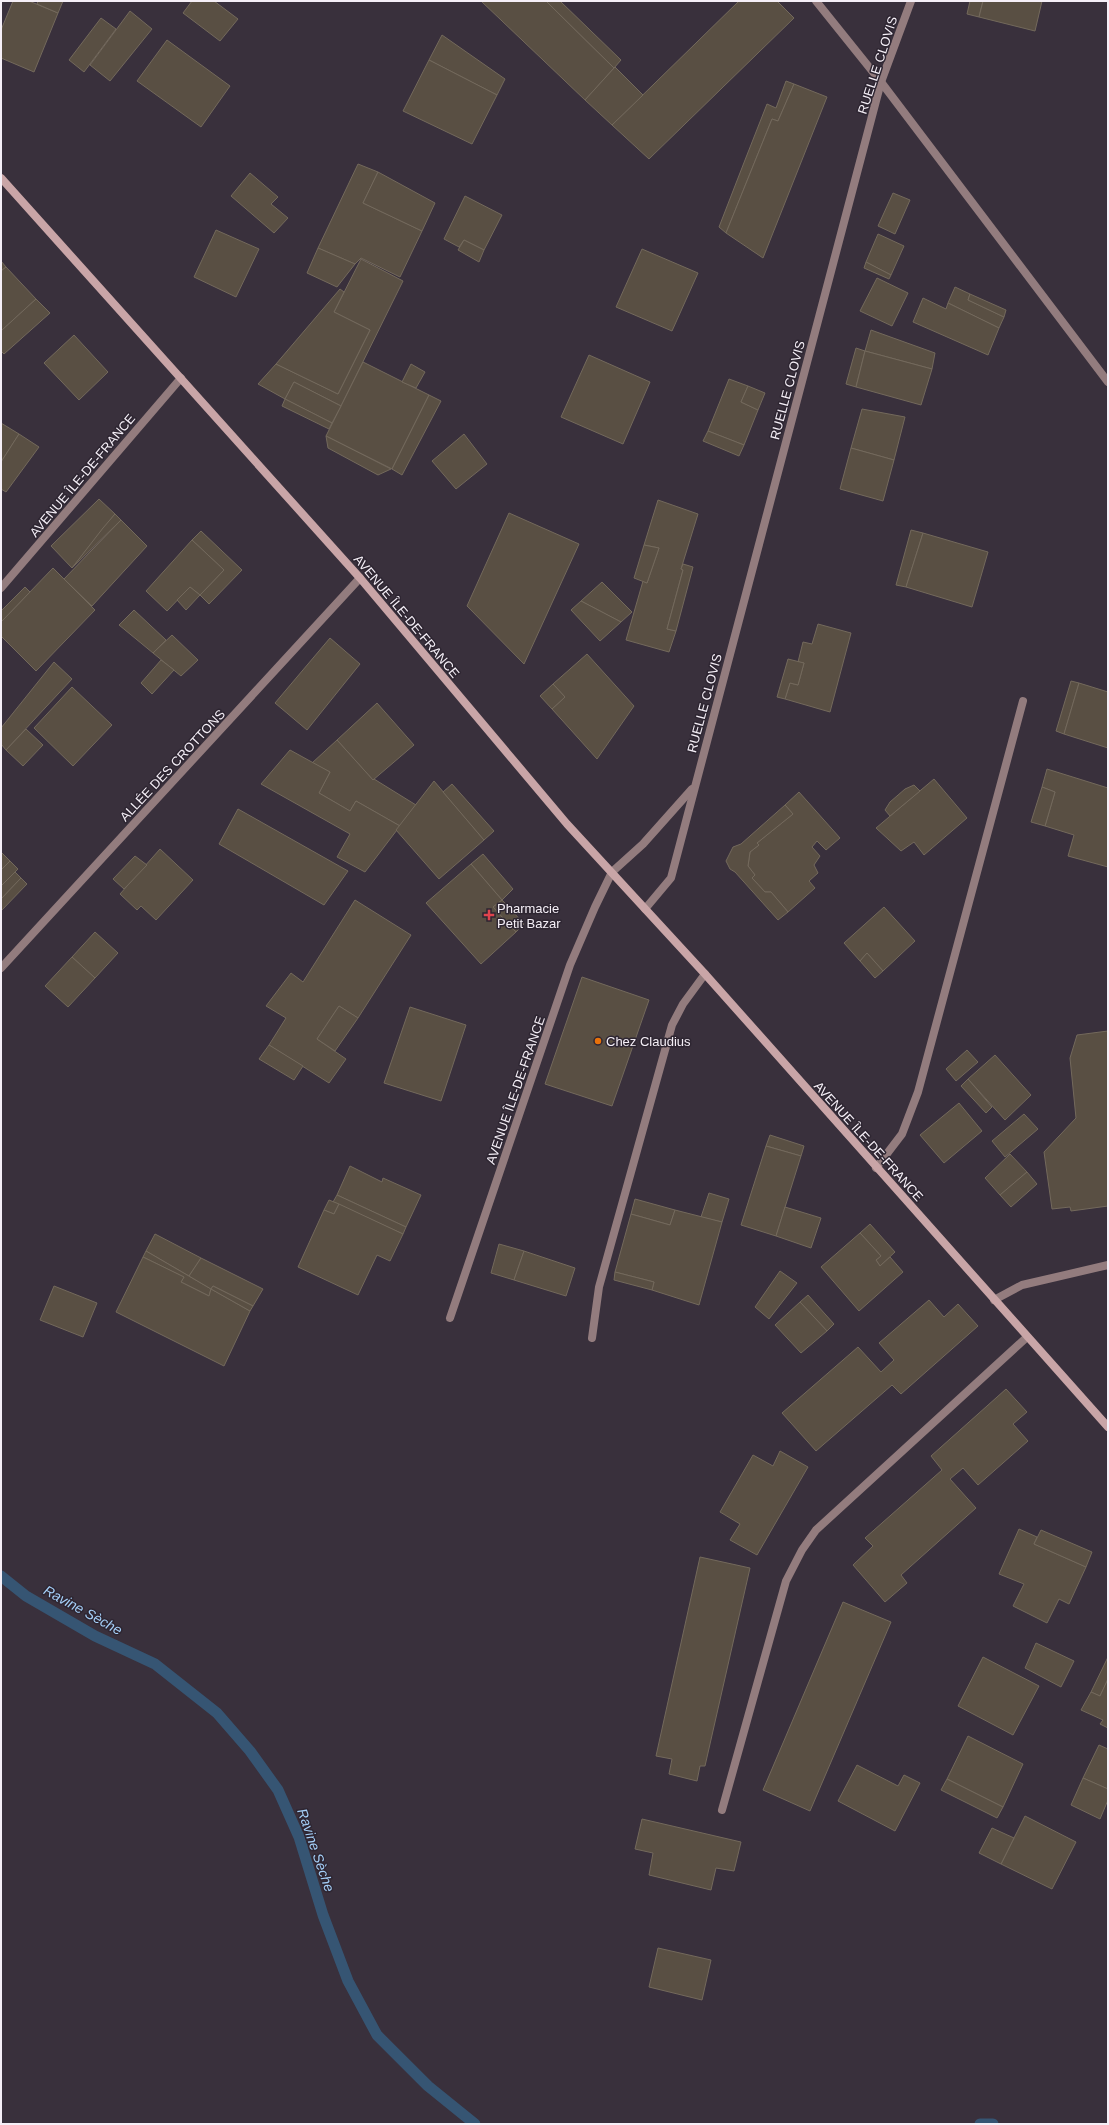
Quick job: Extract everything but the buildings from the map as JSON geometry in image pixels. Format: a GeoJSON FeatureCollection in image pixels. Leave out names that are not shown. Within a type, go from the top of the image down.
{"type":"FeatureCollection","features":[{"type":"Feature","properties":{"kind":"street"},"geometry":{"type":"LineString","coordinates":[[816,1],[882,82],[1108,382]]}},
{"type":"Feature","properties":{"kind":"street","name":"RUELLE CLOVIS"},"geometry":{"type":"LineString","coordinates":[[645,909],[671,878],[882,82],[912,1]]}},
{"type":"Feature","properties":{"kind":"street","name":"AVENUE ÎLE-DE-FRANCE"},"geometry":{"type":"LineString","coordinates":[[1,178],[360,578],[567,824],[705,974],[1108,1427]]}},
{"type":"Feature","properties":{"kind":"street","name":"AVENUE ÎLE-DE-FRANCE"},"geometry":{"type":"LineString","coordinates":[[1,588],[181,378]]}},
{"type":"Feature","properties":{"kind":"street","name":"ALLÉE DES CROTTONS"},"geometry":{"type":"LineString","coordinates":[[1,968],[360,578]]}},
{"type":"Feature","properties":{"kind":"street"},"geometry":{"type":"LineString","coordinates":[[876,1168],[902,1134],[918,1092],[1022,701]]}},
{"type":"Feature","properties":{"kind":"street","name":"RUELLE CLOVIS"},"geometry":{"type":"LineString","coordinates":[[612,872],[643,844],[694,787]]}},
{"type":"Feature","properties":{"kind":"street","name":"AVENUE ÎLE-DE-FRANCE"},"geometry":{"type":"LineString","coordinates":[[450,1318],[570,965],[612,872]]}},
{"type":"Feature","properties":{"kind":"street"},"geometry":{"type":"LineString","coordinates":[[592,1338],[599,1288],[672,1025],[682,1004],[705,974]]}},
{"type":"Feature","properties":{"kind":"street"},"geometry":{"type":"LineString","coordinates":[[994,1300],[1022,1285],[1108,1265]]}},
{"type":"Feature","properties":{"kind":"street"},"geometry":{"type":"LineString","coordinates":[[722,1810],[786,1581],[802,1550],[816,1530],[1027,1337]]}},
{"type":"Feature","properties":{"kind":"waterway","name":"Ravine Sèche"},"geometry":{"type":"LineString","coordinates":[[1,1576],[26,1596],[95,1636],[155,1664],[217,1713],[250,1751],[278,1790],[299,1837],[323,1915],[348,1981],[377,2035],[428,2086],[475,2124]]}},
{"type":"Feature","properties":{"kind":"waterway","name":"Ravine Sèche"},"geometry":{"type":"LineString","coordinates":[[980,2124],[993,2124]]}},
{"type":"Feature","properties":{"kind":"place","name":"Pharmacie Petit Bazar"},"geometry":{"type":"Point","coordinates":[489,915]}},
{"type":"Feature","properties":{"kind":"place","name":"Chez Claudius"},"geometry":{"type":"Point","coordinates":[598,1041]}}]}
